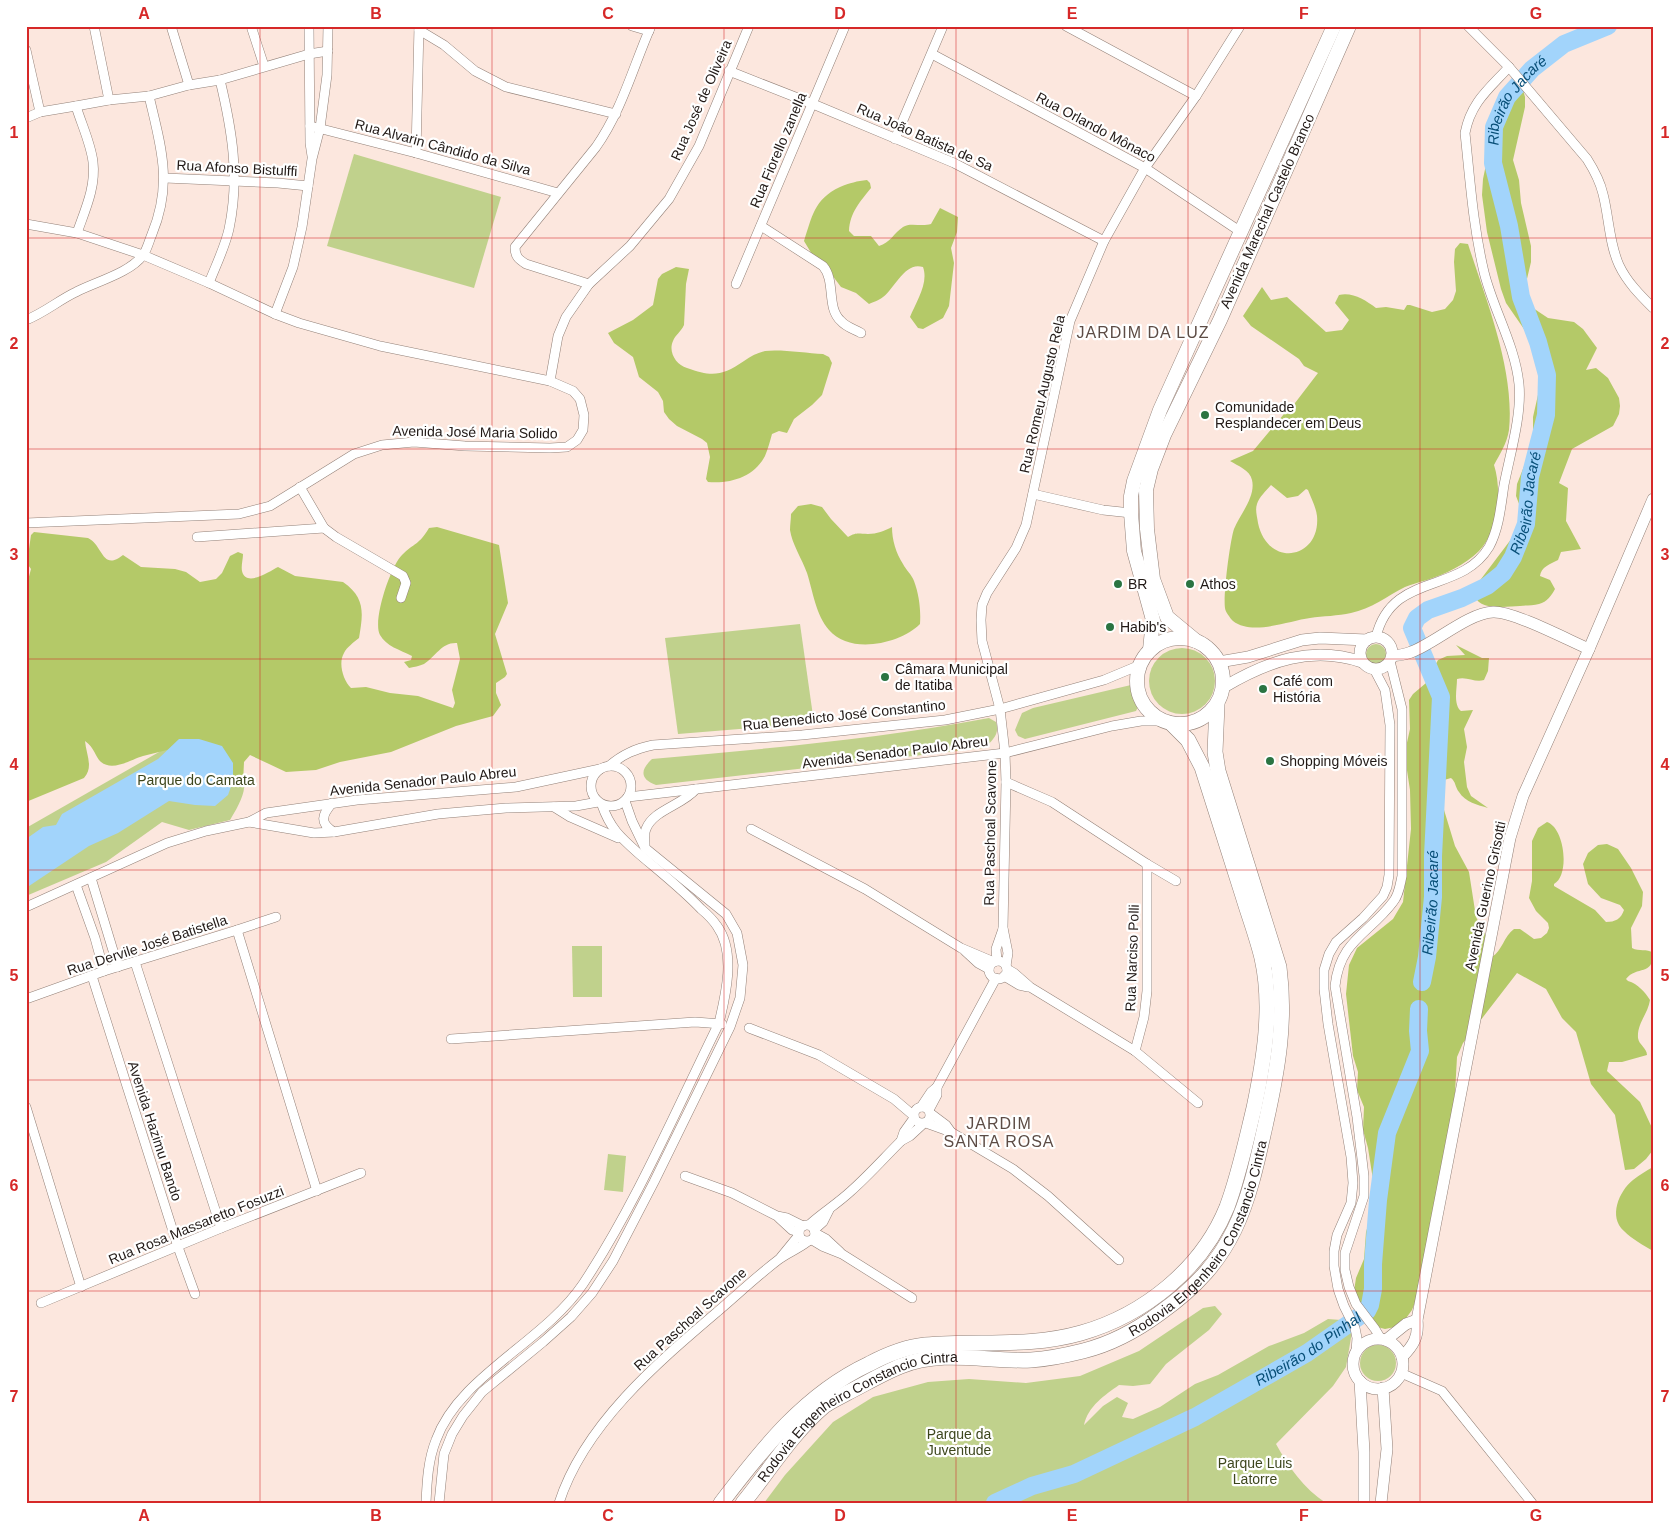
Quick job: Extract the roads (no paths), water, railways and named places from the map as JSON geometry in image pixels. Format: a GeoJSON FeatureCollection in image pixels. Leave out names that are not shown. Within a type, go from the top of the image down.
{"type":"FeatureCollection","features":[{"type":"Feature","properties":{"kind":"highway","name":"Rodovia Engenheiro Constancio Cintra"},"geometry":{"type":"LineString","coordinates":[[743,1503],[807,1422],[827,1404],[902,1366],[928,1359],[962,1356],[1031,1360],[1083,1351],[1116,1340],[1142,1326],[1177,1301],[1203,1278],[1233,1234],[1252,1183],[1274,1086],[1280,1056],[1282,994],[1278,967],[1218,771],[1215,752],[1217,705]]}},
{"type":"Feature","properties":{"kind":"highway","name":"Rodovia Engenheiro Constancio Cintra"},"geometry":{"type":"LineString","coordinates":[[721,1503],[781,1428],[808,1403],[848,1374],[887,1355],[922,1345],[1033,1343],[1079,1334],[1109,1324],[1142,1307],[1168,1287],[1195,1261],[1214,1232],[1227,1207],[1241,1162],[1259,1084],[1264,1057],[1266,993],[1262,959],[1202,767],[1188,740],[1167,722]]}},
{"type":"Feature","properties":{"kind":"main road","name":"Avenida Marechal Castelo Branco"},"geometry":{"type":"LineString","coordinates":[[1150,650],[1153,620],[1134,551],[1131,513],[1131,496],[1140,462],[1160,410],[1334,26]]}},
{"type":"Feature","properties":{"kind":"main road","name":"Avenida Marechal Castelo Branco"},"geometry":{"type":"LineString","coordinates":[[1196,641],[1167,617],[1153,579],[1147,529],[1146,490],[1164,435],[1220,320],[1349,26]]}},
{"type":"Feature","properties":{"kind":"main road","name":"Avenida Guerino Grisotti"},"geometry":{"type":"LineString","coordinates":[[1402,1357],[1414,1343],[1418,1327],[1417,1320],[1510,838],[1523,796],[1589,649],[1653,499]]}},
{"type":"Feature","properties":{"kind":"main road"},"geometry":{"type":"LineString","coordinates":[[1224,686],[1249,672],[1296,657],[1316,654],[1351,658],[1362,662],[1369,668],[1384,668],[1391,659],[1411,652],[1480,614],[1493,612],[1506,613],[1589,649]]}},
{"type":"Feature","properties":{"kind":"main road"},"geometry":{"type":"LineString","coordinates":[[1176,638],[1196,641],[1213,653],[1219,662],[1224,686],[1217,705],[1202,719],[1192,723],[1167,722],[1147,709],[1142,702],[1137,683],[1140,666],[1150,650],[1158,644],[1176,638]]}},
{"type":"Feature","properties":{"kind":"main road"},"geometry":{"type":"LineString","coordinates":[[1219,662],[1248,657],[1302,640],[1320,638],[1371,638],[1385,640],[1391,647],[1391,659]]}},
{"type":"Feature","properties":{"kind":"main road"},"geometry":{"type":"LineString","coordinates":[[1362,662],[1360,652],[1363,643],[1371,638]]}},
{"type":"Feature","properties":{"kind":"main road"},"geometry":{"type":"LineString","coordinates":[[1383,1340],[1406,1324],[1417,1320]]}},
{"type":"Feature","properties":{"kind":"main road"},"geometry":{"type":"LineString","coordinates":[[1369,1340],[1383,1340],[1393,1344],[1402,1357],[1401,1373],[1397,1380],[1383,1388],[1367,1386],[1360,1382],[1355,1375],[1353,1358],[1362,1344],[1369,1340]]}},
{"type":"Feature","properties":{"kind":"main road"},"geometry":{"type":"LineString","coordinates":[[1360,1382],[1364,1452],[1364,1503]]}},
{"type":"Feature","properties":{"kind":"main road"},"geometry":{"type":"LineString","coordinates":[[1381,1503],[1387,1449],[1383,1388]]}},
{"type":"Feature","properties":{"kind":"street"},"geometry":{"type":"LineString","coordinates":[[94,26],[109,100]]}},
{"type":"Feature","properties":{"kind":"street"},"geometry":{"type":"LineString","coordinates":[[172,26],[189,85]]}},
{"type":"Feature","properties":{"kind":"street"},"geometry":{"type":"LineString","coordinates":[[251,26],[264,66]]}},
{"type":"Feature","properties":{"kind":"street"},"geometry":{"type":"LineString","coordinates":[[309,26],[312,159]]}},
{"type":"Feature","properties":{"kind":"street"},"geometry":{"type":"LineString","coordinates":[[275,314],[297,251],[312,159],[320,128],[327,75],[328,26]]}},
{"type":"Feature","properties":{"kind":"street"},"geometry":{"type":"LineString","coordinates":[[589,284],[526,264],[518,259],[515,247],[596,147],[616,114],[650,28],[632,26]]}},
{"type":"Feature","properties":{"kind":"street","name":"Rua José de Oliveira"},"geometry":{"type":"LineString","coordinates":[[550,381],[558,336],[566,317],[589,284],[630,246],[669,199],[699,146],[749,26]]}},
{"type":"Feature","properties":{"kind":"street","name":"Rua Fiorello zanella"},"geometry":{"type":"LineString","coordinates":[[736,284],[845,26]]}},
{"type":"Feature","properties":{"kind":"street"},"geometry":{"type":"LineString","coordinates":[[895,138],[943,26]]}},
{"type":"Feature","properties":{"kind":"street"},"geometry":{"type":"LineString","coordinates":[[1066,26],[1196,96]]}},
{"type":"Feature","properties":{"kind":"street","name":"Rua Romeu Augusto Rela"},"geometry":{"type":"LineString","coordinates":[[1000,709],[982,640],[982,605],[987,593],[1016,548],[1026,525],[1070,321],[1104,241],[1145,168],[1196,96],[1240,26]]}},
{"type":"Feature","properties":{"kind":"street"},"geometry":{"type":"LineString","coordinates":[[1468,26],[1510,67],[1588,158],[1603,194],[1613,247],[1620,266],[1632,286],[1653,308]]}},
{"type":"Feature","properties":{"kind":"street"},"geometry":{"type":"LineString","coordinates":[[419,28],[475,70],[506,86],[616,114]]}},
{"type":"Feature","properties":{"kind":"street"},"geometry":{"type":"LineString","coordinates":[[416,153],[419,28]]}},
{"type":"Feature","properties":{"kind":"street"},"geometry":{"type":"LineString","coordinates":[[26,50],[40,112]]}},
{"type":"Feature","properties":{"kind":"street"},"geometry":{"type":"LineString","coordinates":[[26,118],[40,112],[109,100],[149,96],[189,85],[220,80],[264,66],[328,51]]}},
{"type":"Feature","properties":{"kind":"street","name":"Rua Orlando Mônaco"},"geometry":{"type":"LineString","coordinates":[[932,54],[1145,168],[1241,232]]}},
{"type":"Feature","properties":{"kind":"street"},"geometry":{"type":"LineString","coordinates":[[1371,638],[1395,602],[1407,593],[1464,571],[1482,558],[1493,540],[1518,410],[1519,385],[1516,366],[1484,273],[1479,248],[1465,133],[1468,118],[1478,100],[1510,67]]}},
{"type":"Feature","properties":{"kind":"street","name":"Rua João Batista de Sa"},"geometry":{"type":"LineString","coordinates":[[729,71],[954,163],[1104,241]]}},
{"type":"Feature","properties":{"kind":"street"},"geometry":{"type":"LineString","coordinates":[[209,283],[229,229],[236,181],[231,126],[220,80]]}},
{"type":"Feature","properties":{"kind":"street"},"geometry":{"type":"LineString","coordinates":[[26,320],[75,292],[122,271],[143,255],[160,208],[165,178],[162,150],[149,96]]}},
{"type":"Feature","properties":{"kind":"street"},"geometry":{"type":"LineString","coordinates":[[76,106],[93,161],[93,180],[89,199],[77,233]]}},
{"type":"Feature","properties":{"kind":"street","name":"Rua Alvarin Cândido da Silva"},"geometry":{"type":"LineString","coordinates":[[310,126],[416,153],[558,193]]}},
{"type":"Feature","properties":{"kind":"street","name":"Rua Afonso Bistulffi"},"geometry":{"type":"LineString","coordinates":[[165,178],[308,186]]}},
{"type":"Feature","properties":{"kind":"street","name":"Avenida José Maria Solido"},"geometry":{"type":"LineString","coordinates":[[26,224],[77,233],[143,255],[299,323],[380,346],[550,381],[573,391],[580,400],[584,416],[583,430],[577,440],[567,447],[465,446],[414,442],[382,445],[354,454],[270,506],[239,514],[164,519],[26,523]]}},
{"type":"Feature","properties":{"kind":"street"},"geometry":{"type":"LineString","coordinates":[[761,226],[827,270],[835,314],[846,326],[861,333]]}},
{"type":"Feature","properties":{"kind":"street"},"geometry":{"type":"LineString","coordinates":[[300,488],[324,528],[336,537],[404,576],[406,583],[402,598]]}},
{"type":"Feature","properties":{"kind":"street"},"geometry":{"type":"LineString","coordinates":[[1033,494],[1103,510],[1131,513]]}},
{"type":"Feature","properties":{"kind":"street"},"geometry":{"type":"LineString","coordinates":[[197,537],[324,528]]}},
{"type":"Feature","properties":{"kind":"street"},"geometry":{"type":"LineString","coordinates":[[1383,1340],[1356,1304],[1348,1287],[1345,1270],[1345,1253],[1364,1196],[1364,1176],[1357,1117],[1335,986],[1336,971],[1342,958],[1350,946],[1394,901],[1402,876],[1402,709],[1391,659]]}},
{"type":"Feature","properties":{"kind":"street","name":"Rua Benedicto José Constantino"},"geometry":{"type":"LineString","coordinates":[[604,767],[635,749],[653,745],[802,735],[945,720],[1000,709],[1104,680],[1140,666]]}},
{"type":"Feature","properties":{"kind":"street"},"geometry":{"type":"LineString","coordinates":[[1356,1351],[1357,1338],[1355,1328],[1344,1306],[1336,1281],[1334,1266],[1334,1251],[1338,1235],[1351,1203],[1353,1183],[1352,1157],[1328,1024],[1324,970],[1329,954],[1336,942],[1363,918],[1383,896],[1389,875],[1390,725],[1385,690],[1374,669]]}},
{"type":"Feature","properties":{"kind":"street","name":"Rua Paschoal Scavone"},"geometry":{"type":"LineString","coordinates":[[901,1141],[904,1132],[937,1095],[937,1087],[1003,972],[1008,952],[1003,928],[1006,782],[1000,709]]}},
{"type":"Feature","properties":{"kind":"street","name":"Avenida Senador Paulo Abreu"},"geometry":{"type":"LineString","coordinates":[[626,799],[1005,753],[1112,726],[1141,721],[1167,722]]}},
{"type":"Feature","properties":{"kind":"street"},"geometry":{"type":"LineString","coordinates":[[426,1503],[428,1470],[436,1440],[458,1402],[478,1382],[556,1316],[581,1287],[601,1257],[719,1023],[726,996],[729,976],[727,954],[717,925],[676,885],[622,840],[607,820],[600,804],[592,796],[590,787],[592,777],[604,767],[622,770],[629,777],[631,789],[626,799],[616,806],[600,804]]}},
{"type":"Feature","properties":{"kind":"street","name":"Avenida Senador Paulo Abreu"},"geometry":{"type":"LineString","coordinates":[[26,907],[167,843],[206,831],[249,822],[280,810],[357,800],[516,787],[604,767]]}},
{"type":"Feature","properties":{"kind":"street"},"geometry":{"type":"LineString","coordinates":[[1006,782],[1052,802],[1176,881]]}},
{"type":"Feature","properties":{"kind":"street"},"geometry":{"type":"LineString","coordinates":[[645,848],[645,830],[650,821],[658,814],[690,796],[696,789]]}},
{"type":"Feature","properties":{"kind":"street"},"geometry":{"type":"LineString","coordinates":[[439,1503],[444,1454],[452,1434],[463,1416],[482,1392],[544,1342],[571,1317],[592,1293],[612,1261],[654,1182],[730,1027],[740,998],[743,965],[737,933],[726,914],[645,848],[632,821],[626,799]]}},
{"type":"Feature","properties":{"kind":"street"},"geometry":{"type":"LineString","coordinates":[[332,803],[324,816],[324,823],[326,828],[334,832]]}},
{"type":"Feature","properties":{"kind":"street","name":"Avenida Senador Paulo Abreu"},"geometry":{"type":"LineString","coordinates":[[249,822],[314,832],[334,832],[438,814],[506,808],[600,804]]}},
{"type":"Feature","properties":{"kind":"street"},"geometry":{"type":"LineString","coordinates":[[553,807],[570,817],[622,840]]}},
{"type":"Feature","properties":{"kind":"street"},"geometry":{"type":"LineString","coordinates":[[751,829],[866,889],[961,948],[993,964],[1002,962],[1003,972],[1019,985],[1030,987],[1135,1051],[1198,1103]]}},
{"type":"Feature","properties":{"kind":"street","name":"Rua Narciso Polli"},"geometry":{"type":"LineString","coordinates":[[1135,1051],[1144,1017],[1147,991],[1147,864]]}},
{"type":"Feature","properties":{"kind":"street"},"geometry":{"type":"LineString","coordinates":[[91,878],[118,967]]}},
{"type":"Feature","properties":{"kind":"street"},"geometry":{"type":"LineString","coordinates":[[76,885],[95,938],[104,971]]}},
{"type":"Feature","properties":{"kind":"street","name":"Rua Dervile José Batistella"},"geometry":{"type":"LineString","coordinates":[[26,999],[104,971],[276,917]]}},
{"type":"Feature","properties":{"kind":"street","name":"Rua Paschoal Scavone"},"geometry":{"type":"LineString","coordinates":[[993,964],[1003,928]]}},
{"type":"Feature","properties":{"kind":"street"},"geometry":{"type":"LineString","coordinates":[[237,930],[317,1191]]}},
{"type":"Feature","properties":{"kind":"street"},"geometry":{"type":"LineString","coordinates":[[135,962],[221,1228]]}},
{"type":"Feature","properties":{"kind":"street"},"geometry":{"type":"LineString","coordinates":[[993,964],[991,975],[1003,972]]}},
{"type":"Feature","properties":{"kind":"street","name":"Avenida Hazimu Bando"},"geometry":{"type":"LineString","coordinates":[[92,976],[178,1247],[195,1294]]}},
{"type":"Feature","properties":{"kind":"street"},"geometry":{"type":"LineString","coordinates":[[451,1039],[695,1022],[719,1023],[730,1027]]}},
{"type":"Feature","properties":{"kind":"street"},"geometry":{"type":"LineString","coordinates":[[749,1028],[819,1055],[894,1099],[909,1103],[930,1119],[924,1123]]}},
{"type":"Feature","properties":{"kind":"street"},"geometry":{"type":"LineString","coordinates":[[26,1107],[81,1286]]}},
{"type":"Feature","properties":{"kind":"street"},"geometry":{"type":"LineString","coordinates":[[921,1112],[946,1125],[951,1132]]}},
{"type":"Feature","properties":{"kind":"street"},"geometry":{"type":"LineString","coordinates":[[924,1123],[951,1132],[1013,1170],[1048,1196],[1119,1260]]}},
{"type":"Feature","properties":{"kind":"street","name":"Rua Paschoal Scavone"},"geometry":{"type":"LineString","coordinates":[[559,1503],[582,1452],[606,1418],[670,1352],[779,1259],[793,1240],[823,1222],[829,1210],[853,1190],[901,1141],[910,1136],[924,1123]]}},
{"type":"Feature","properties":{"kind":"street","name":"Rua Rosa Massaretto Fosuzzi"},"geometry":{"type":"LineString","coordinates":[[42,1303],[221,1228],[361,1174]]}},
{"type":"Feature","properties":{"kind":"street"},"geometry":{"type":"LineString","coordinates":[[685,1176],[732,1193],[777,1216],[787,1218],[807,1233],[836,1247],[842,1254],[912,1298]]}},
{"type":"Feature","properties":{"kind":"street"},"geometry":{"type":"LineString","coordinates":[[643,1177],[654,1182]]}},
{"type":"Feature","properties":{"kind":"street"},"geometry":{"type":"LineString","coordinates":[[1401,1373],[1442,1391],[1532,1503]]}},
{"type":"Feature","properties":{"kind":"water","name":"Parque do Camata"},"geometry":{"type":"Polygon","coordinates":[[[179,739],[199,739],[222,746],[233,763],[233,781],[228,795],[215,806],[169,801],[118,833],[89,846],[26,888],[26,839],[43,827],[56,825],[62,814],[158,759],[179,739]]]}},
{"type":"Feature","properties":{"kind":"waterway","name":"Ribeirão Jacaré"},"geometry":{"type":"LineString","coordinates":[[1422,982],[1427,957],[1433,897],[1433,856],[1441,697],[1412,628],[1417,618],[1428,610],[1462,598],[1487,586],[1503,573],[1513,557],[1526,524],[1530,477],[1546,415],[1547,375],[1538,342],[1521,297],[1509,226],[1493,163],[1494,127],[1507,97],[1532,69],[1564,44],[1608,26]]}},
{"type":"Feature","properties":{"kind":"waterway","name":"Ribeirão do Pinhal"},"geometry":{"type":"LineString","coordinates":[[995,1503],[1032,1486],[1074,1474],[1195,1417],[1307,1353],[1367,1311],[1373,1289],[1378,1200],[1387,1133],[1420,1051],[1418,1031],[1419,1009]]}},
{"type":"Feature","properties":{"kind":"place","name":"Comunidade Resplandecer em Deus"},"geometry":{"type":"Point","coordinates":[1205,415]}},
{"type":"Feature","properties":{"kind":"place","name":"BR"},"geometry":{"type":"Point","coordinates":[1118,584]}},
{"type":"Feature","properties":{"kind":"place","name":"Athos"},"geometry":{"type":"Point","coordinates":[1190,584]}},
{"type":"Feature","properties":{"kind":"place","name":"Habib's"},"geometry":{"type":"Point","coordinates":[1110,627]}},
{"type":"Feature","properties":{"kind":"place","name":"Câmara Municipal de Itatiba"},"geometry":{"type":"Point","coordinates":[885,677]}},
{"type":"Feature","properties":{"kind":"place","name":"Café com História"},"geometry":{"type":"Point","coordinates":[1263,689]}},
{"type":"Feature","properties":{"kind":"place","name":"Shopping Móveis"},"geometry":{"type":"Point","coordinates":[1270,761]}},
{"type":"Feature","properties":{"kind":"district","name":"JARDIM DA LUZ"},"geometry":{"type":"Point","coordinates":[1143,332]}},
{"type":"Feature","properties":{"kind":"district","name":"JARDIM SANTA ROSA"},"geometry":{"type":"Point","coordinates":[999,1132]}},
{"type":"Feature","properties":{"kind":"park label","name":"Parque da Juventude"},"geometry":{"type":"Point","coordinates":[959,1442]}},
{"type":"Feature","properties":{"kind":"park label","name":"Parque Luis Latorre"},"geometry":{"type":"Point","coordinates":[1255,1472]}}]}
